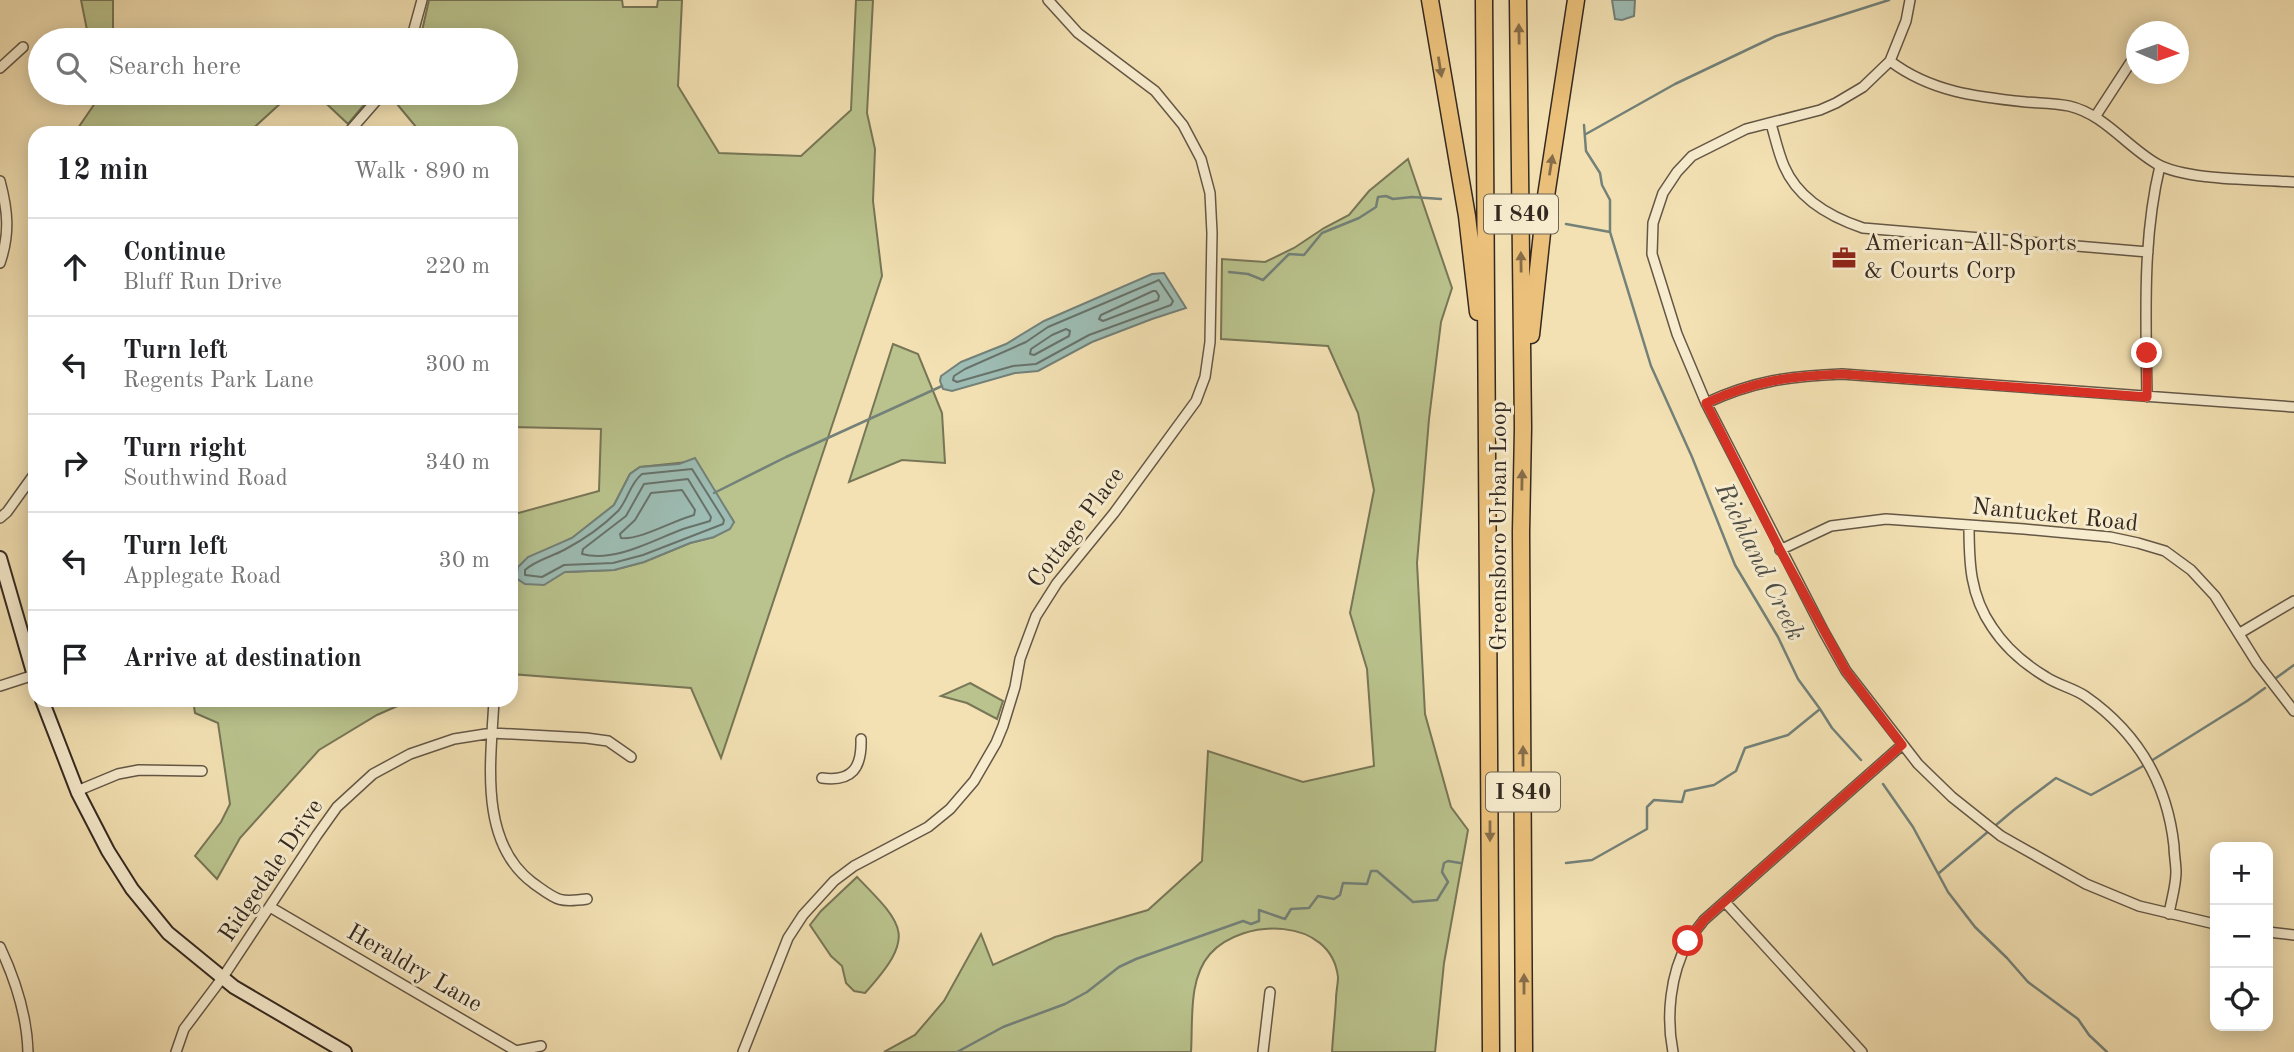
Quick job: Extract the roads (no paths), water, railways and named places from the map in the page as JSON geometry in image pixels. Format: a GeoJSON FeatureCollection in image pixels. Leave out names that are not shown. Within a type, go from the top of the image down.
{"type":"FeatureCollection","features":[{"type":"Feature","properties":{"kind":"highway"},"geometry":{"type":"LineString","coordinates":[[1430,0],[1467,216],[1488,393]]}},
{"type":"Feature","properties":{"kind":"highway","name":"Greensboro Urban Loop"},"geometry":{"type":"LineString","coordinates":[[1485,0],[1491,1052]]}},
{"type":"Feature","properties":{"kind":"highway","name":"Greensboro Urban Loop"},"geometry":{"type":"LineString","coordinates":[[1518,0],[1523,428],[1521,559],[1524,1052]]}},
{"type":"Feature","properties":{"kind":"highway"},"geometry":{"type":"LineString","coordinates":[[1523,428],[1545,206],[1576,0]]}},
{"type":"Feature","properties":{"kind":"street"},"geometry":{"type":"LineString","coordinates":[[414,28],[422,0]]}},
{"type":"Feature","properties":{"kind":"street","name":"Cottage Place"},"geometry":{"type":"LineString","coordinates":[[743,1052],[788,938],[803,915],[834,881],[865,860],[928,827],[950,809],[974,781],[1003,726],[1020,659],[1036,616],[1057,583],[1114,513],[1194,404],[1205,377],[1210,342],[1212,233],[1210,193],[1201,159],[1183,125],[1155,91],[1078,33],[1048,0]]}},
{"type":"Feature","properties":{"kind":"street"},"geometry":{"type":"LineString","coordinates":[[1910,0],[1906,21],[1890,61],[1863,87],[1836,103],[1746,129],[1692,156],[1677,172],[1664,192],[1653,223],[1652,254],[1677,334],[1706,403],[1780,550],[1846,671],[1918,764],[1952,797],[2001,836],[2086,884],[2140,906],[2210,923]]}},
{"type":"Feature","properties":{"kind":"street"},"geometry":{"type":"LineString","coordinates":[[0,68],[23,47]]}},
{"type":"Feature","properties":{"kind":"street"},"geometry":{"type":"LineString","coordinates":[[1890,61],[1903,71],[1925,81],[1974,97],[2070,106],[2095,117],[2160,166],[2206,176],[2294,182]]}},
{"type":"Feature","properties":{"kind":"street"},"geometry":{"type":"LineString","coordinates":[[2095,117],[2126,70]]}},
{"type":"Feature","properties":{"kind":"street"},"geometry":{"type":"LineString","coordinates":[[354,126],[372,105]]}},
{"type":"Feature","properties":{"kind":"street"},"geometry":{"type":"LineString","coordinates":[[1770,124],[1793,183],[1806,198],[1840,221],[1863,228],[2148,252]]}},
{"type":"Feature","properties":{"kind":"street"},"geometry":{"type":"LineString","coordinates":[[2147,397],[2148,252],[2152,198],[2160,166]]}},
{"type":"Feature","properties":{"kind":"street"},"geometry":{"type":"LineString","coordinates":[[0,181],[8,226],[0,263]]}},
{"type":"Feature","properties":{"kind":"street"},"geometry":{"type":"LineString","coordinates":[[1706,403],[1758,383],[1802,376],[1842,374],[2294,407]]}},
{"type":"Feature","properties":{"kind":"street"},"geometry":{"type":"LineString","coordinates":[[0,518],[28,483]]}},
{"type":"Feature","properties":{"kind":"street","name":"Nantucket Road"},"geometry":{"type":"LineString","coordinates":[[1780,550],[1831,526],[1886,519],[2110,537],[2165,551],[2191,570],[2215,596],[2257,663],[2294,711]]}},
{"type":"Feature","properties":{"kind":"street"},"geometry":{"type":"LineString","coordinates":[[1969,526],[1969,570],[1991,627],[2032,667],[2082,694],[2106,712],[2128,733],[2148,760],[2162,792],[2172,830],[2176,872],[2169,914]]}},
{"type":"Feature","properties":{"kind":"street"},"geometry":{"type":"LineString","coordinates":[[0,558],[28,656]]}},
{"type":"Feature","properties":{"kind":"street"},"geometry":{"type":"LineString","coordinates":[[2240,633],[2294,601]]}},
{"type":"Feature","properties":{"kind":"street"},"geometry":{"type":"LineString","coordinates":[[0,686],[28,679]]}},
{"type":"Feature","properties":{"kind":"street"},"geometry":{"type":"LineString","coordinates":[[45,707],[77,791],[108,851],[132,889],[168,933],[234,987],[345,1052]]}},
{"type":"Feature","properties":{"kind":"street"},"geometry":{"type":"LineString","coordinates":[[494,707],[491,794],[497,830],[507,855],[525,877],[549,894],[564,902],[587,899]]}},
{"type":"Feature","properties":{"kind":"street","name":"Ridgedale Drive"},"geometry":{"type":"LineString","coordinates":[[176,1052],[184,1029],[271,908],[337,807],[373,774],[410,754],[454,739],[492,733],[608,741],[631,757]]}},
{"type":"Feature","properties":{"kind":"street"},"geometry":{"type":"LineString","coordinates":[[822,778],[839,780],[849,774],[860,761],[861,739]]}},
{"type":"Feature","properties":{"kind":"street"},"geometry":{"type":"LineString","coordinates":[[1673,1052],[1671,1002],[1676,970],[1688,941],[1704,920],[1902,745]]}},
{"type":"Feature","properties":{"kind":"street"},"geometry":{"type":"LineString","coordinates":[[77,791],[118,774],[139,770],[202,771]]}},
{"type":"Feature","properties":{"kind":"street"},"geometry":{"type":"LineString","coordinates":[[1725,902],[1862,1052]]}},
{"type":"Feature","properties":{"kind":"street","name":"Heraldry Lane"},"geometry":{"type":"LineString","coordinates":[[271,908],[516,1051],[541,1046]]}},
{"type":"Feature","properties":{"kind":"street"},"geometry":{"type":"LineString","coordinates":[[2273,933],[2294,935]]}},
{"type":"Feature","properties":{"kind":"street"},"geometry":{"type":"LineString","coordinates":[[0,947],[19,997],[28,1052]]}},
{"type":"Feature","properties":{"kind":"street"},"geometry":{"type":"LineString","coordinates":[[1263,1052],[1270,992]]}},
{"type":"Feature","properties":{"kind":"water"},"geometry":{"type":"Polygon","coordinates":[[[1612,0],[1635,0],[1634,16],[1615,19],[1612,0]]]}},
{"type":"Feature","properties":{"kind":"water"},"geometry":{"type":"Polygon","coordinates":[[[1164,273],[1186,308],[1092,342],[1038,371],[1015,373],[952,391],[943,389],[941,376],[961,362],[1006,344],[1044,321],[1152,274],[1164,273]]]}},
{"type":"Feature","properties":{"kind":"water"},"geometry":{"type":"Polygon","coordinates":[[[695,458],[734,522],[730,529],[644,562],[614,570],[565,572],[544,585],[525,584],[518,579],[518,567],[528,557],[572,538],[614,505],[630,474],[640,467],[679,464],[695,458]]]}},
{"type":"Feature","properties":{"kind":"waterway"},"geometry":{"type":"LineString","coordinates":[[1586,134],[1675,84],[1776,36],[1889,0]]}},
{"type":"Feature","properties":{"kind":"waterway","name":"Richland Creek"},"geometry":{"type":"LineString","coordinates":[[1584,125],[1586,151],[1600,173],[1602,185],[1610,200],[1610,232],[1651,366],[1692,457],[1735,565],[1778,637],[1798,679],[1832,728],[1861,760]]}},
{"type":"Feature","properties":{"kind":"waterway"},"geometry":{"type":"LineString","coordinates":[[1229,272],[1248,274],[1263,280],[1289,254],[1304,255],[1322,233],[1359,218],[1376,207],[1378,197],[1441,199]]}},
{"type":"Feature","properties":{"kind":"waterway"},"geometry":{"type":"LineString","coordinates":[[1566,224],[1610,232]]}},
{"type":"Feature","properties":{"kind":"waterway"},"geometry":{"type":"LineString","coordinates":[[714,493],[942,386]]}},
{"type":"Feature","properties":{"kind":"waterway"},"geometry":{"type":"LineString","coordinates":[[2276,678],[2294,665]]}},
{"type":"Feature","properties":{"kind":"waterway"},"geometry":{"type":"LineString","coordinates":[[2151,761],[2265,688]]}},
{"type":"Feature","properties":{"kind":"waterway"},"geometry":{"type":"LineString","coordinates":[[1566,863],[1592,860],[1647,829],[1647,807],[1654,800],[1682,802],[1685,791],[1714,785],[1736,771],[1745,748],[1788,735],[1820,709]]}},
{"type":"Feature","properties":{"kind":"waterway"},"geometry":{"type":"LineString","coordinates":[[1939,873],[2056,778],[2091,795],[2145,765]]}},
{"type":"Feature","properties":{"kind":"waterway","name":"Richland Creek"},"geometry":{"type":"LineString","coordinates":[[1883,784],[1913,827],[1948,892],[1975,927],[2028,982],[2078,1019],[2089,1035],[2107,1052]]}},
{"type":"Feature","properties":{"kind":"waterway"},"geometry":{"type":"LineString","coordinates":[[957,1052],[1003,1027],[1065,1004],[1087,992],[1119,967],[1136,959],[1243,921],[1251,924],[1259,921],[1259,910],[1285,919],[1291,909],[1309,908],[1318,896],[1334,899],[1340,895],[1343,883],[1367,884],[1371,871],[1377,871],[1413,902],[1437,900],[1448,882],[1442,872],[1444,863],[1460,863]]}},
{"type":"Feature","properties":{"kind":"place","name":"American All Sports & Courts Corp"},"geometry":{"type":"Point","coordinates":[1844,258]}}]}
